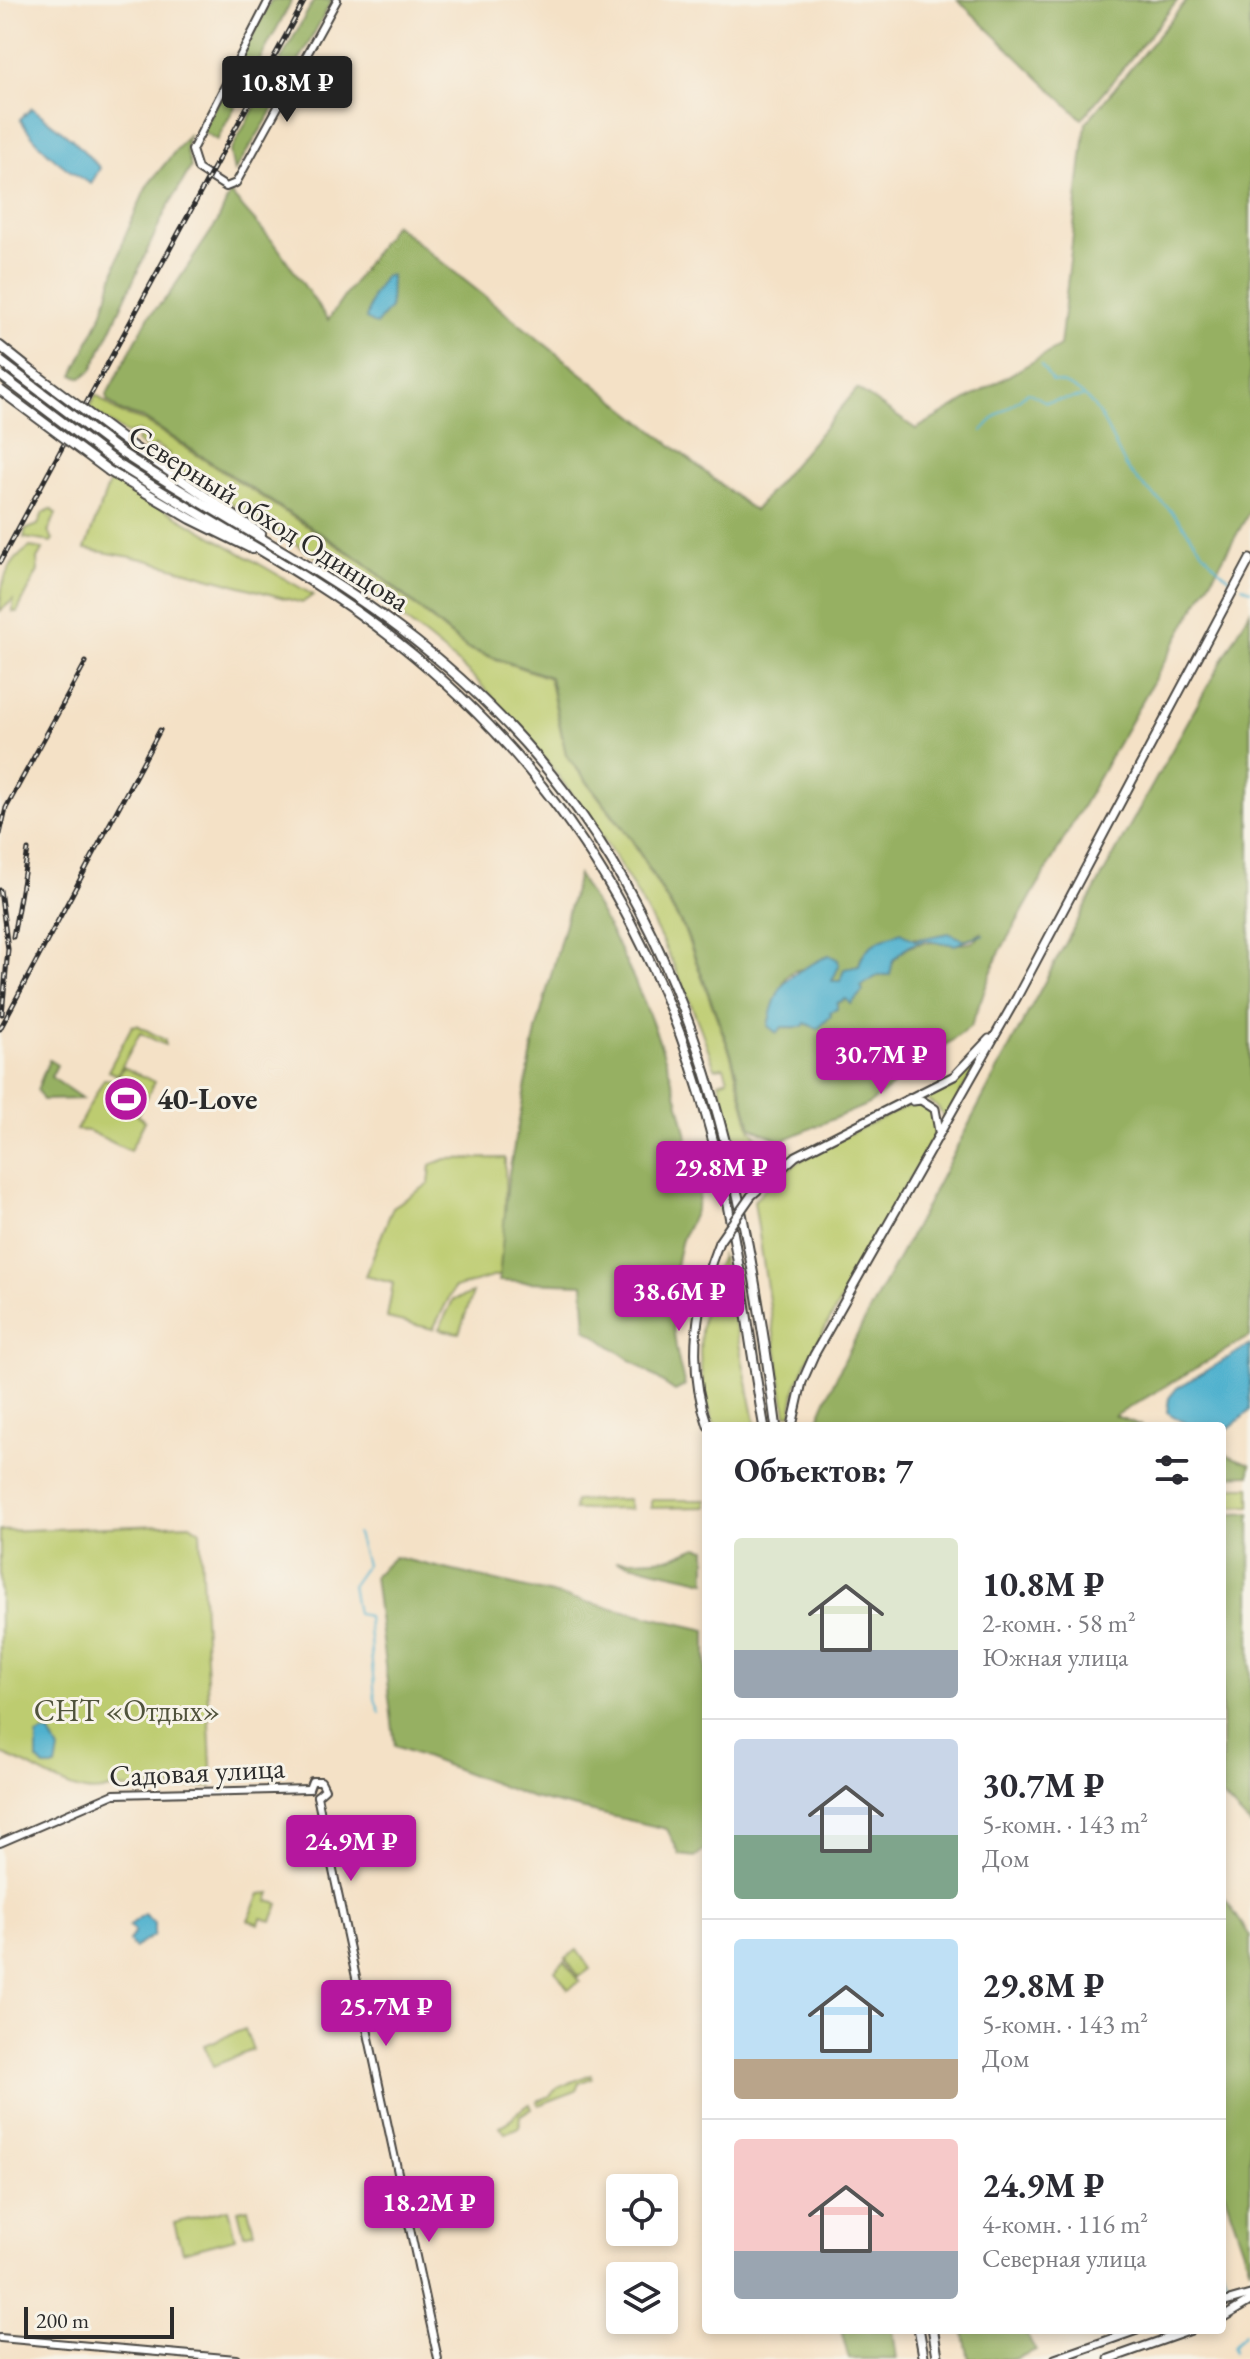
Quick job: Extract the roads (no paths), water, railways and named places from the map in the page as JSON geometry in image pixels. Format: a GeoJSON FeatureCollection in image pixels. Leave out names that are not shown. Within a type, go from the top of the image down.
{"type":"FeatureCollection","features":[{"type":"Feature","properties":{"kind":"main road"},"geometry":{"type":"LineString","coordinates":[[0,346],[129,444],[281,548]]}},
{"type":"Feature","properties":{"kind":"main road","name":"Северный обход Одинцова"},"geometry":{"type":"LineString","coordinates":[[0,361],[122,453],[184,494],[281,548],[403,631],[504,722],[581,813],[633,896],[690,1019],[723,1129],[743,1217],[775,1422]]}},
{"type":"Feature","properties":{"kind":"main road","name":"Северный обход Одинцова"},"geometry":{"type":"LineString","coordinates":[[0,375],[115,462],[330,593],[395,640],[463,699],[539,782],[591,850],[623,903],[677,1022],[712,1133],[763,1422]]}},
{"type":"Feature","properties":{"kind":"main road"},"geometry":{"type":"LineString","coordinates":[[0,390],[109,471],[191,519],[274,560]]}},
{"type":"Feature","properties":{"kind":"main road"},"geometry":{"type":"LineString","coordinates":[[793,1422],[802,1382],[814,1355],[1017,997],[1250,559]]}},
{"type":"Feature","properties":{"kind":"main road"},"geometry":{"type":"LineString","coordinates":[[707,1422],[697,1389],[695,1327],[703,1286],[719,1242],[751,1196],[796,1156],[937,1087],[968,1063],[1017,997]]}},
{"type":"Feature","properties":{"kind":"main road"},"geometry":{"type":"LineString","coordinates":[[904,1102],[921,1100],[935,1109],[940,1124],[936,1140]]}},
{"type":"Feature","properties":{"kind":"main road"},"geometry":{"type":"LineString","coordinates":[[1226,2302],[1250,2295]]}},
{"type":"Feature","properties":{"kind":"main road"},"geometry":{"type":"LineString","coordinates":[[1226,2316],[1250,2301]]}},
{"type":"Feature","properties":{"kind":"main road"},"geometry":{"type":"LineString","coordinates":[[919,2334],[922,2359]]}},
{"type":"Feature","properties":{"kind":"main road"},"geometry":{"type":"LineString","coordinates":[[934,2334],[938,2359]]}},
{"type":"Feature","properties":{"kind":"main road"},"geometry":{"type":"LineString","coordinates":[[1055,2359],[1126,2334]]}},
{"type":"Feature","properties":{"kind":"main road"},"geometry":{"type":"LineString","coordinates":[[1109,2359],[1180,2334]]}},
{"type":"Feature","properties":{"kind":"street"},"geometry":{"type":"LineString","coordinates":[[269,0],[192,150],[195,164],[226,187],[236,183],[337,0]]}},
{"type":"Feature","properties":{"kind":"street"},"geometry":{"type":"LineString","coordinates":[[317,1796],[325,1789],[321,1781],[312,1781],[309,1789],[317,1796],[438,2359]]}},
{"type":"Feature","properties":{"kind":"street","name":"Садовая улица"},"geometry":{"type":"LineString","coordinates":[[0,1843],[114,1794],[309,1789]]}},
{"type":"Feature","properties":{"kind":"street"},"geometry":{"type":"LineString","coordinates":[[0,2338],[236,2359]]}},
{"type":"Feature","properties":{"kind":"water"},"geometry":{"type":"Polygon","coordinates":[[[32,108],[72,139],[100,168],[91,184],[51,156],[27,129],[20,119],[32,108]]]}},
{"type":"Feature","properties":{"kind":"water"},"geometry":{"type":"Polygon","coordinates":[[[391,275],[390,308],[376,325],[366,319],[372,296],[385,276],[391,275]]]}},
{"type":"Feature","properties":{"kind":"water"},"geometry":{"type":"Polygon","coordinates":[[[901,932],[914,940],[949,933],[964,940],[984,934],[955,945],[925,940],[908,946],[893,960],[890,975],[879,975],[861,986],[863,991],[851,1004],[846,999],[837,1003],[837,1009],[830,1012],[831,1016],[818,1029],[805,1023],[803,1027],[782,1027],[777,1033],[768,1026],[776,997],[794,974],[829,955],[838,960],[839,966],[832,981],[840,981],[844,969],[859,966],[869,948],[901,932]]]}},
{"type":"Feature","properties":{"kind":"water"},"geometry":{"type":"Polygon","coordinates":[[[1250,1345],[1250,1410],[1226,1431],[1226,1422],[1183,1422],[1167,1412],[1169,1398],[1177,1388],[1250,1345]]]}},
{"type":"Feature","properties":{"kind":"water"},"geometry":{"type":"Polygon","coordinates":[[[50,1733],[59,1751],[56,1767],[44,1767],[37,1760],[37,1736],[50,1733]]]}},
{"type":"Feature","properties":{"kind":"water"},"geometry":{"type":"Polygon","coordinates":[[[144,1914],[154,1923],[154,1935],[134,1948],[129,1941],[135,1931],[129,1926],[144,1914]]]}},
{"type":"Feature","properties":{"kind":"waterway"},"geometry":{"type":"LineString","coordinates":[[1041,365],[1052,381],[1067,385],[1090,402],[1130,472],[1170,510],[1214,564],[1232,580]]}},
{"type":"Feature","properties":{"kind":"waterway"},"geometry":{"type":"LineString","coordinates":[[982,431],[992,419],[1028,392],[1046,402],[1082,397]]}},
{"type":"Feature","properties":{"kind":"waterway"},"geometry":{"type":"LineString","coordinates":[[1242,586],[1250,590]]}},
{"type":"Feature","properties":{"kind":"waterway"},"geometry":{"type":"LineString","coordinates":[[357,1534],[366,1565],[352,1585],[357,1614],[368,1616],[375,1699],[380,1713]]}},
{"type":"Feature","properties":{"kind":"waterway"},"geometry":{"type":"LineString","coordinates":[[1234,2352],[1233,2347],[1244,2334]]}},
{"type":"Feature","properties":{"kind":"railway"},"geometry":{"type":"LineString","coordinates":[[0,562],[305,0]]}},
{"type":"Feature","properties":{"kind":"railway"},"geometry":{"type":"LineString","coordinates":[[0,834],[6,808],[86,662]]}},
{"type":"Feature","properties":{"kind":"railway"},"geometry":{"type":"LineString","coordinates":[[0,1029],[160,730]]}},
{"type":"Feature","properties":{"kind":"railway"},"geometry":{"type":"LineString","coordinates":[[13,937],[28,850]]}},
{"type":"Feature","properties":{"kind":"railway"},"geometry":{"type":"LineString","coordinates":[[0,890],[8,949],[2,1014]]}},
{"type":"Feature","properties":{"kind":"place","name":"40-Love"},"geometry":{"type":"Point","coordinates":[126,1099]}},
{"type":"Feature","properties":{"kind":"park label","name":"СНТ «Отдых»"},"geometry":{"type":"Point","coordinates":[127,1711]}}]}
